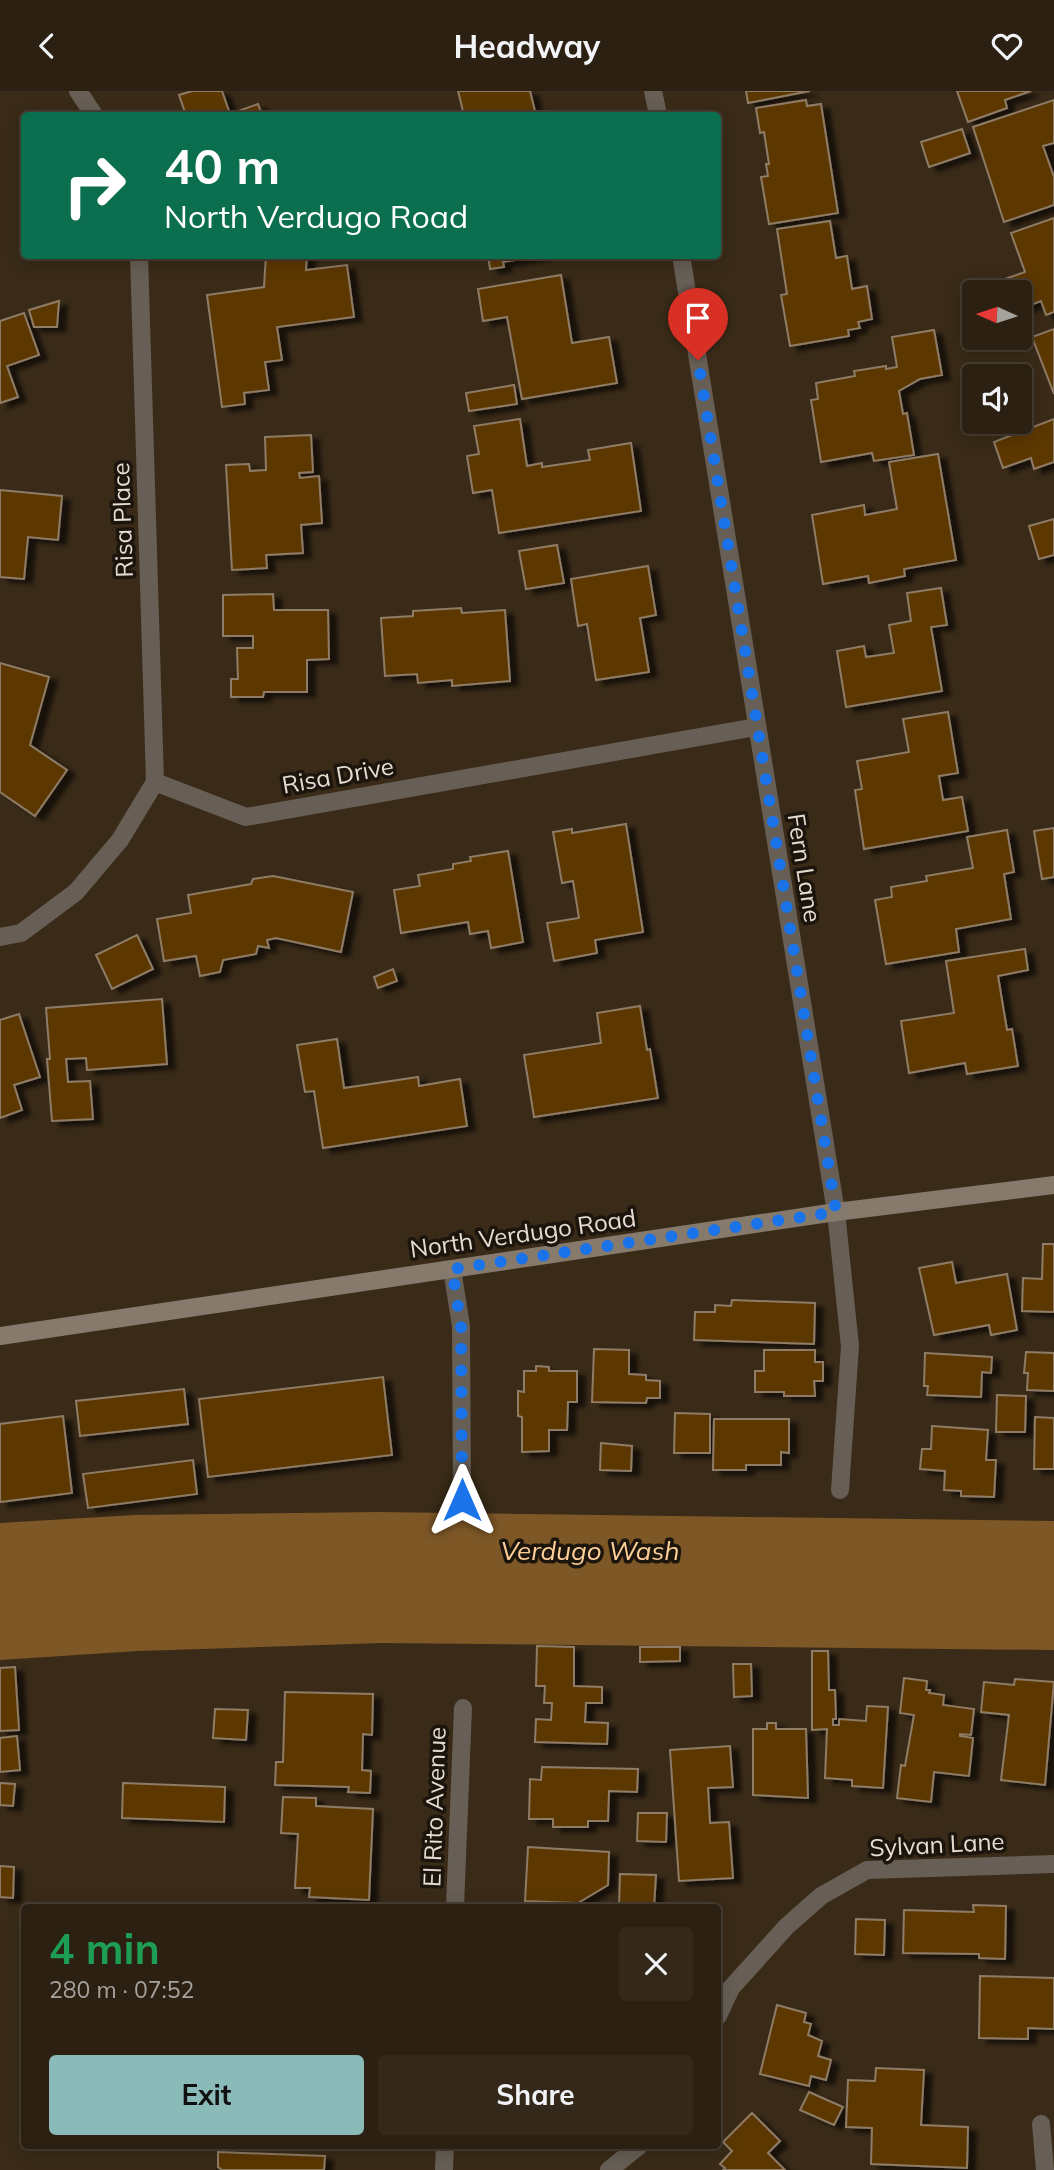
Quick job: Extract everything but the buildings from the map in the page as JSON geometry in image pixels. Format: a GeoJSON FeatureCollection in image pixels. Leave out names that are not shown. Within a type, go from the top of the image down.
{"type":"FeatureCollection","features":[{"type":"Feature","properties":{"kind":"main road","name":"North Verdugo Road"},"geometry":{"type":"LineString","coordinates":[[0,1336],[836,1212],[1054,1185]]}},
{"type":"Feature","properties":{"kind":"street"},"geometry":{"type":"LineString","coordinates":[[78,91],[92,112]]}},
{"type":"Feature","properties":{"kind":"street"},"geometry":{"type":"LineString","coordinates":[[653,91],[657,112]]}},
{"type":"Feature","properties":{"kind":"street","name":"Risa Place"},"geometry":{"type":"LineString","coordinates":[[139,259],[155,782]]}},
{"type":"Feature","properties":{"kind":"street","name":"Fern Lane"},"geometry":{"type":"LineString","coordinates":[[682,259],[836,1212],[850,1346],[840,1490]]}},
{"type":"Feature","properties":{"kind":"street","name":"Risa Drive"},"geometry":{"type":"LineString","coordinates":[[155,782],[246,817],[756,727]]}},
{"type":"Feature","properties":{"kind":"street"},"geometry":{"type":"LineString","coordinates":[[0,937],[21,933],[76,892],[120,840],[155,782]]}},
{"type":"Feature","properties":{"kind":"street"},"geometry":{"type":"LineString","coordinates":[[452,1269],[461,1326],[462,1500]]}},
{"type":"Feature","properties":{"kind":"street","name":"El Rito Avenue"},"geometry":{"type":"LineString","coordinates":[[455,1904],[463,1708]]}},
{"type":"Feature","properties":{"kind":"street","name":"Sylvan Lane"},"geometry":{"type":"LineString","coordinates":[[721,2010],[731,1988],[788,1926],[821,1896],[867,1870],[1054,1864]]}},
{"type":"Feature","properties":{"kind":"street"},"geometry":{"type":"LineString","coordinates":[[1041,2124],[1045,2170]]}},
{"type":"Feature","properties":{"kind":"street"},"geometry":{"type":"LineString","coordinates":[[444,2170],[445,2149]]}},
{"type":"Feature","properties":{"kind":"street"},"geometry":{"type":"LineString","coordinates":[[609,2170],[635,2149]]}},
{"type":"Feature","properties":{"kind":"water","name":"Verdugo Wash"},"geometry":{"type":"Polygon","coordinates":[[[378,1512],[1054,1521],[1054,1650],[382,1643],[138,1651],[0,1660],[0,1523],[135,1515],[378,1512]]]}},
{"type":"Feature","properties":{"kind":"route"},"geometry":{"type":"LineString","coordinates":[[462,1500],[461,1326],[452,1269],[836,1212],[698,360]]}}]}
